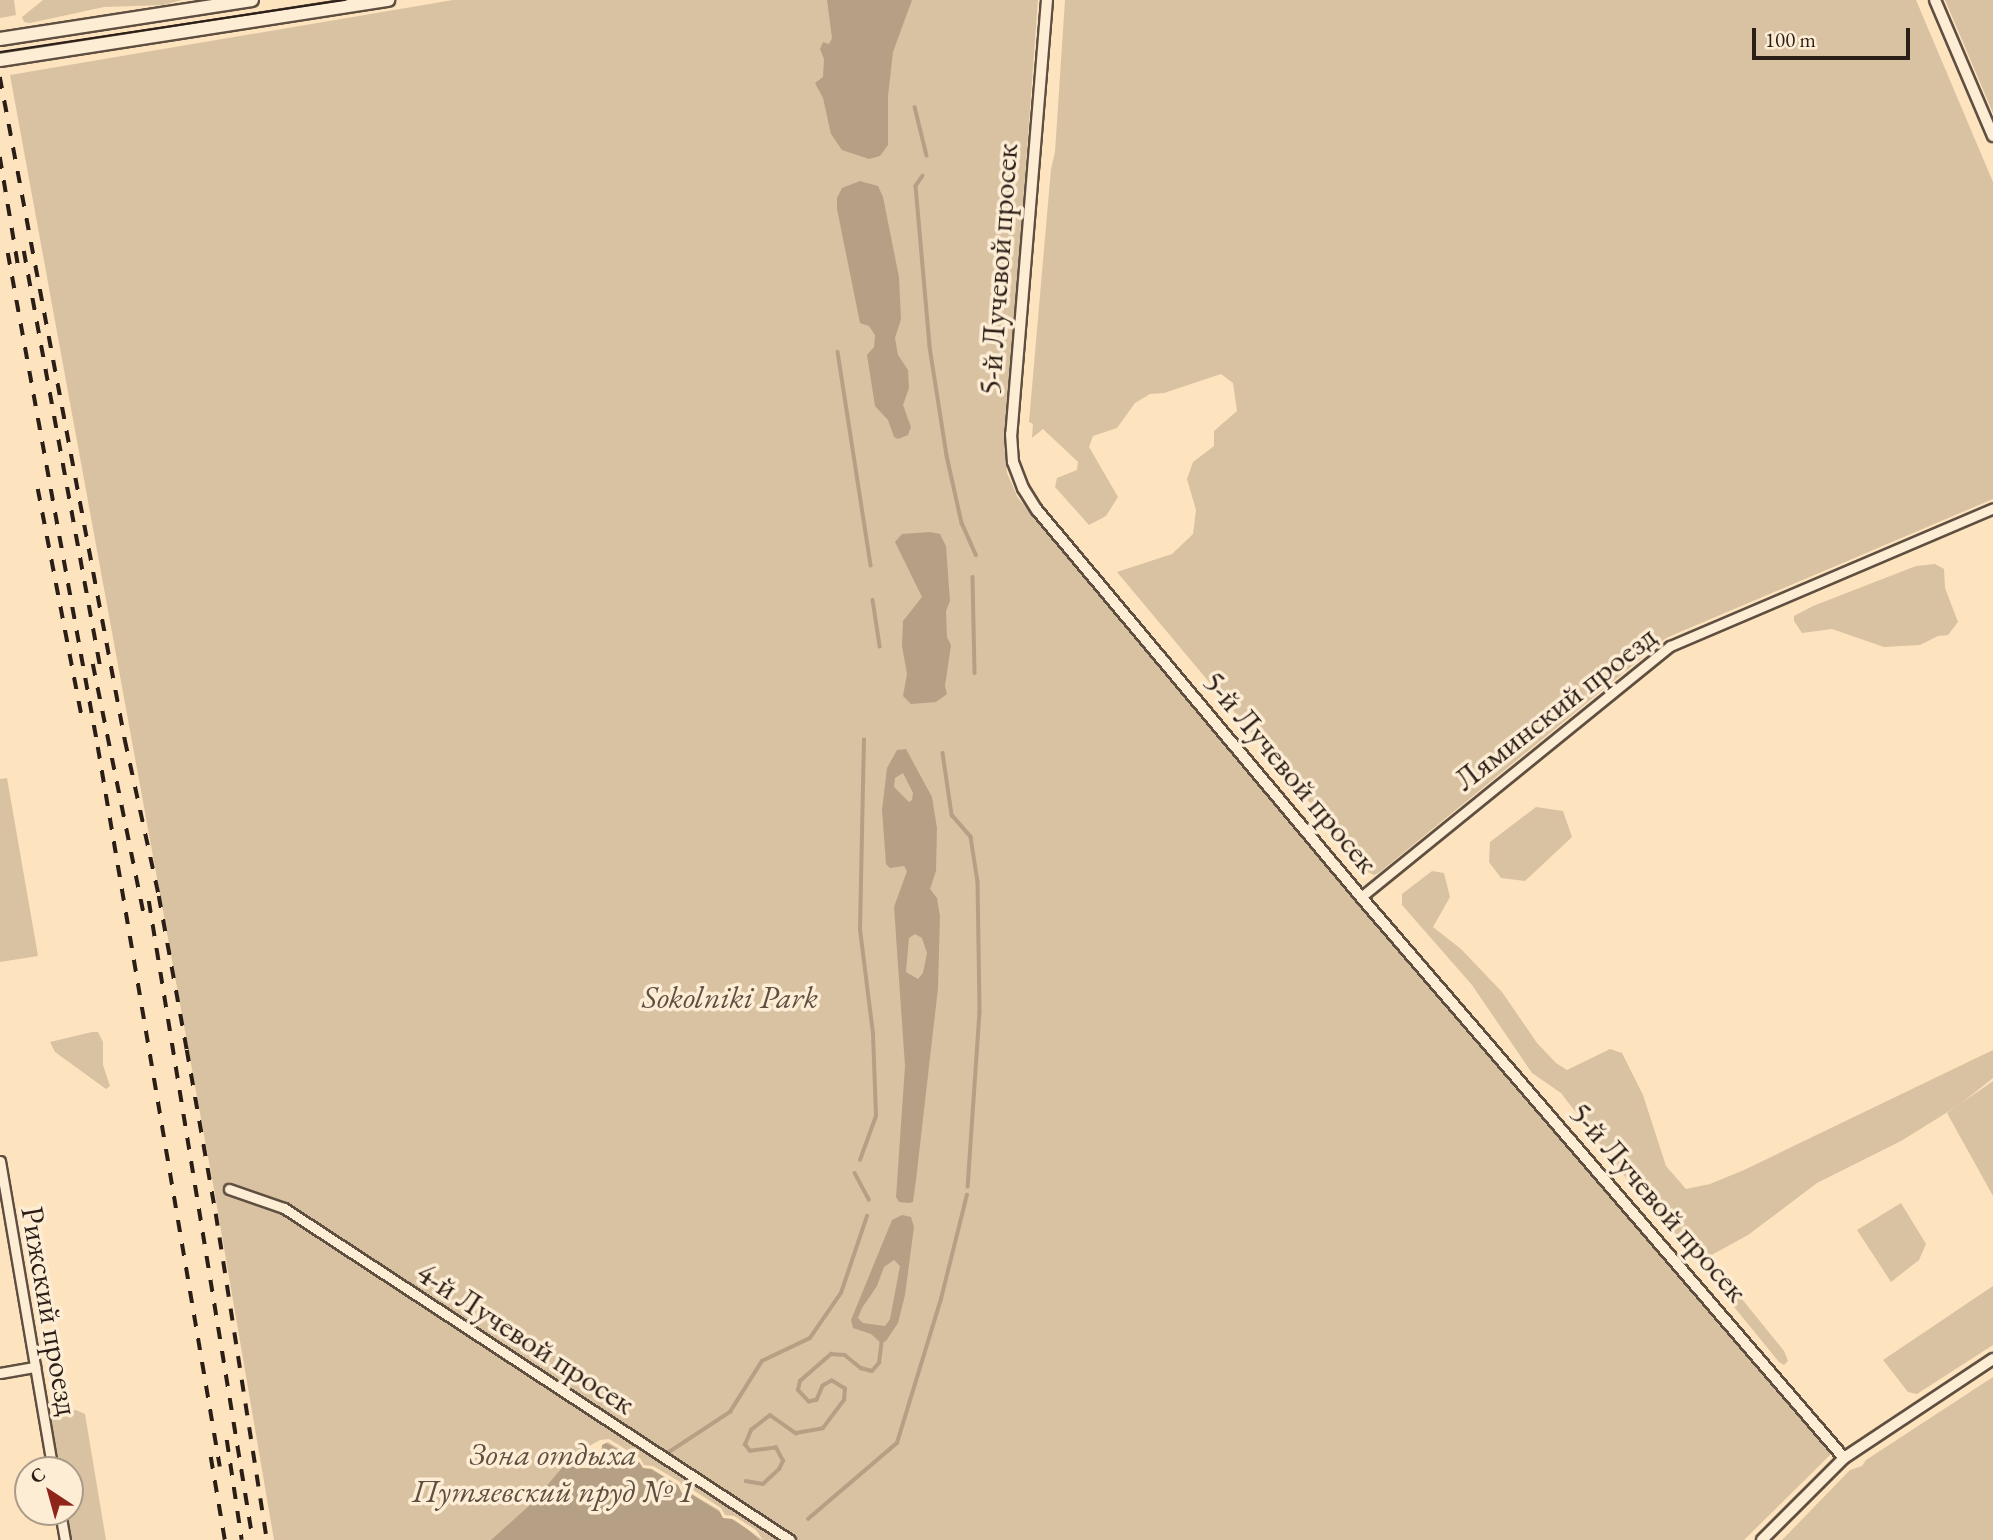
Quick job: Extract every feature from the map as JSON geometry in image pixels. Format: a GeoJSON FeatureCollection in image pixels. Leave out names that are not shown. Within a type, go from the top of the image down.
{"type":"FeatureCollection","features":[{"type":"Feature","properties":{"kind":"main road"},"geometry":{"type":"LineString","coordinates":[[0,39],[252,0]]}},
{"type":"Feature","properties":{"kind":"main road"},"geometry":{"type":"LineString","coordinates":[[0,60],[388,0]]}},
{"type":"Feature","properties":{"kind":"main road"},"geometry":{"type":"LineString","coordinates":[[237,2],[241,23]]}},
{"type":"Feature","properties":{"kind":"street","name":"5-й Лучевой просек"},"geometry":{"type":"LineString","coordinates":[[1047,0],[1011,434],[1013,462],[1023,488],[1037,510],[1361,897],[1844,1458]]}},
{"type":"Feature","properties":{"kind":"street"},"geometry":{"type":"LineString","coordinates":[[1935,0],[1993,136]]}},
{"type":"Feature","properties":{"kind":"street","name":"Ляминский проезд"},"geometry":{"type":"LineString","coordinates":[[1361,897],[1670,646],[1993,508]]}},
{"type":"Feature","properties":{"kind":"street","name":"Рижский проезд"},"geometry":{"type":"LineString","coordinates":[[0,1161],[50,1456]]}},
{"type":"Feature","properties":{"kind":"street","name":"4-й Лучевой просек"},"geometry":{"type":"LineString","coordinates":[[229,1189],[284,1208],[790,1540]]}},
{"type":"Feature","properties":{"kind":"street"},"geometry":{"type":"LineString","coordinates":[[1762,1540],[1844,1458],[1993,1359]]}},
{"type":"Feature","properties":{"kind":"street"},"geometry":{"type":"LineString","coordinates":[[0,1373],[35,1367]]}},
{"type":"Feature","properties":{"kind":"green space"},"geometry":{"type":"Polygon","coordinates":[[[0,0],[14,0],[16,15],[0,18],[0,0]]]}},
{"type":"Feature","properties":{"kind":"green space"},"geometry":{"type":"Polygon","coordinates":[[[43,0],[182,0],[163,5],[104,7],[24,22],[22,17],[43,0]]]}},
{"type":"Feature","properties":{"kind":"green space","name":"Sokolniki Park"},"geometry":{"type":"Polygon","coordinates":[[[453,0],[1038,0],[1005,449],[1007,473],[1018,498],[1832,1453],[1744,1540],[274,1540],[215,1195],[10,75],[453,0]]]}},
{"type":"Feature","properties":{"kind":"green space"},"geometry":{"type":"Polygon","coordinates":[[[1065,0],[1916,0],[1993,182],[1993,499],[1666,638],[1380,872],[1374,875],[1368,872],[1117,572],[1172,554],[1193,534],[1196,510],[1187,479],[1193,462],[1214,446],[1214,431],[1237,411],[1233,383],[1221,374],[1164,393],[1150,394],[1135,403],[1117,428],[1093,436],[1089,447],[1118,497],[1106,516],[1089,525],[1055,487],[1057,478],[1077,470],[1078,462],[1043,429],[1032,438],[1033,424],[1029,422],[1051,169],[1055,152],[1065,0]]]}},
{"type":"Feature","properties":{"kind":"green space"},"geometry":{"type":"Polygon","coordinates":[[[1945,0],[1993,0],[1993,113],[1945,0]]]}},
{"type":"Feature","properties":{"kind":"green space"},"geometry":{"type":"Polygon","coordinates":[[[1935,564],[1944,569],[1945,588],[1958,622],[1948,635],[1938,636],[1920,645],[1884,647],[1832,629],[1802,633],[1794,621],[1794,616],[1813,606],[1916,566],[1935,564]]]}},
{"type":"Feature","properties":{"kind":"green space"},"geometry":{"type":"Polygon","coordinates":[[[7,778],[38,956],[0,962],[0,779],[7,778]]]}},
{"type":"Feature","properties":{"kind":"green space"},"geometry":{"type":"Polygon","coordinates":[[[1536,807],[1563,811],[1572,837],[1525,881],[1501,878],[1489,862],[1490,842],[1536,807]]]}},
{"type":"Feature","properties":{"kind":"green space"},"geometry":{"type":"Polygon","coordinates":[[[1432,871],[1444,873],[1450,897],[1433,927],[1461,949],[1502,992],[1537,1043],[1556,1063],[1567,1070],[1610,1049],[1622,1053],[1643,1095],[1666,1166],[1686,1189],[1710,1184],[1744,1170],[1993,1050],[1993,1078],[1959,1105],[1901,1141],[1817,1183],[1748,1235],[1708,1257],[1696,1257],[1633,1187],[1561,1093],[1532,1073],[1472,985],[1402,905],[1402,894],[1432,871]]]}},
{"type":"Feature","properties":{"kind":"green space"},"geometry":{"type":"Polygon","coordinates":[[[98,1032],[103,1042],[103,1065],[110,1086],[106,1089],[55,1052],[50,1042],[98,1032]]]}},
{"type":"Feature","properties":{"kind":"green space"},"geometry":{"type":"Polygon","coordinates":[[[1993,1081],[1993,1196],[1947,1113],[1993,1081]]]}},
{"type":"Feature","properties":{"kind":"green space"},"geometry":{"type":"Polygon","coordinates":[[[1901,1203],[1926,1244],[1919,1260],[1891,1282],[1857,1230],[1901,1203]]]}},
{"type":"Feature","properties":{"kind":"green space"},"geometry":{"type":"Polygon","coordinates":[[[1717,1286],[1733,1288],[1784,1351],[1788,1361],[1784,1365],[1779,1362],[1717,1286]]]}},
{"type":"Feature","properties":{"kind":"green space"},"geometry":{"type":"Polygon","coordinates":[[[1993,1286],[1993,1345],[1917,1394],[1908,1392],[1883,1360],[1993,1286]]]}},
{"type":"Feature","properties":{"kind":"green space"},"geometry":{"type":"Polygon","coordinates":[[[1993,1377],[1993,1540],[1782,1540],[1850,1470],[1862,1466],[1866,1460],[1993,1377]]]}},
{"type":"Feature","properties":{"kind":"green space"},"geometry":{"type":"Polygon","coordinates":[[[76,1410],[85,1414],[106,1540],[72,1540],[70,1526],[84,1526],[84,1456],[58,1456],[51,1419],[64,1412],[76,1410]]]}},
{"type":"Feature","properties":{"kind":"shaded area"},"geometry":{"type":"Polygon","coordinates":[[[827,0],[912,0],[893,52],[888,96],[888,145],[880,156],[869,159],[842,150],[831,134],[823,98],[815,83],[823,77],[824,59],[820,49],[823,42],[829,44],[832,38],[827,0]]]}},
{"type":"Feature","properties":{"kind":"shaded area"},"geometry":{"type":"Polygon","coordinates":[[[860,181],[878,186],[883,197],[899,277],[901,319],[895,338],[898,355],[908,370],[909,388],[903,405],[911,427],[908,435],[898,439],[894,437],[888,420],[875,406],[867,355],[874,347],[875,335],[869,326],[860,323],[837,209],[837,198],[842,188],[860,181]]]}},
{"type":"Feature","properties":{"kind":"shaded area"},"geometry":{"type":"Polygon","coordinates":[[[902,534],[940,534],[946,546],[950,601],[946,611],[947,637],[951,645],[945,686],[947,694],[936,702],[911,704],[903,696],[907,674],[902,646],[903,621],[922,597],[895,542],[902,534]]]}},
{"type":"Feature","properties":{"kind":"shaded area"},"geometry":{"type":"Polygon","coordinates":[[[906,749],[932,797],[937,828],[936,871],[930,889],[937,898],[940,916],[938,988],[916,1180],[913,1202],[909,1203],[899,1202],[896,1197],[905,1066],[894,907],[907,871],[904,866],[890,868],[886,864],[882,810],[887,768],[897,750],[906,749]],[[903,773],[895,778],[894,787],[909,802],[913,793],[903,773]],[[915,934],[909,938],[906,972],[918,979],[923,973],[927,953],[922,938],[915,934]]]}},
{"type":"Feature","properties":{"kind":"shaded area"},"geometry":{"type":"Polygon","coordinates":[[[902,1215],[911,1217],[914,1227],[905,1295],[898,1323],[886,1341],[881,1343],[871,1334],[853,1328],[851,1320],[892,1220],[902,1215]],[[894,1260],[884,1267],[877,1286],[858,1318],[863,1323],[885,1326],[890,1319],[900,1266],[894,1260]]]}},
{"type":"Feature","properties":{"kind":"shaded area"},"geometry":{"type":"Polygon","coordinates":[[[605,1442],[678,1485],[682,1493],[691,1494],[746,1528],[760,1540],[491,1540],[531,1504],[567,1462],[605,1442]]]}},
{"type":"Feature","properties":{"kind":"pier"},"geometry":{"type":"Polygon","coordinates":[[[609,1439],[640,1458],[644,1465],[653,1466],[680,1482],[684,1490],[693,1490],[721,1508],[725,1515],[734,1516],[756,1530],[763,1540],[733,1519],[723,1518],[719,1510],[692,1494],[682,1493],[678,1485],[652,1469],[643,1468],[638,1460],[608,1442],[602,1445],[601,1460],[592,1468],[581,1468],[563,1461],[600,1440],[609,1439]]]}},
{"type":"Feature","properties":{"kind":"waterway"},"geometry":{"type":"LineString","coordinates":[[915,107],[927,156]]}},
{"type":"Feature","properties":{"kind":"waterway"},"geometry":{"type":"LineString","coordinates":[[923,176],[916,186],[930,347],[947,456],[962,523],[976,555]]}},
{"type":"Feature","properties":{"kind":"waterway"},"geometry":{"type":"LineString","coordinates":[[838,352],[871,565]]}},
{"type":"Feature","properties":{"kind":"waterway"},"geometry":{"type":"LineString","coordinates":[[973,577],[975,673]]}},
{"type":"Feature","properties":{"kind":"waterway"},"geometry":{"type":"LineString","coordinates":[[873,600],[880,646]]}},
{"type":"Feature","properties":{"kind":"waterway"},"geometry":{"type":"LineString","coordinates":[[860,1160],[876,1116],[873,1034],[860,929],[864,740]]}},
{"type":"Feature","properties":{"kind":"waterway"},"geometry":{"type":"LineString","coordinates":[[943,753],[952,815],[971,837],[978,882],[980,1012],[968,1187]]}},
{"type":"Feature","properties":{"kind":"waterway"},"geometry":{"type":"LineString","coordinates":[[855,1173],[869,1199]]}},
{"type":"Feature","properties":{"kind":"waterway"},"geometry":{"type":"LineString","coordinates":[[808,1519],[897,1443],[941,1299],[967,1195]]}},
{"type":"Feature","properties":{"kind":"waterway"},"geometry":{"type":"LineString","coordinates":[[666,1454],[730,1412],[762,1361],[810,1338],[841,1293],[867,1216]]}},
{"type":"Feature","properties":{"kind":"waterway"},"geometry":{"type":"LineString","coordinates":[[746,1481],[763,1484],[779,1469],[783,1461],[776,1448],[750,1451],[745,1445],[751,1430],[770,1415],[796,1433],[823,1428],[844,1400],[845,1389],[832,1381],[823,1386],[817,1400],[809,1402],[798,1390],[800,1381],[831,1354],[845,1355],[861,1368],[872,1371],[879,1363],[882,1340]]}},
{"type":"Feature","properties":{"kind":"tram line"},"geometry":{"type":"LineString","coordinates":[[0,52],[345,0]]}},
{"type":"Feature","properties":{"kind":"railway"},"geometry":{"type":"LineString","coordinates":[[0,77],[125,740],[159,896],[216,1214],[267,1540]]}},
{"type":"Feature","properties":{"kind":"railway"},"geometry":{"type":"LineString","coordinates":[[0,157],[18,265]]}},
{"type":"Feature","properties":{"kind":"railway"},"geometry":{"type":"LineString","coordinates":[[24,251],[102,675]]}},
{"type":"Feature","properties":{"kind":"railway"},"geometry":{"type":"LineString","coordinates":[[8,253],[98,747],[220,1467]]}},
{"type":"Feature","properties":{"kind":"railway"},"geometry":{"type":"LineString","coordinates":[[38,489],[83,723]]}},
{"type":"Feature","properties":{"kind":"railway"},"geometry":{"type":"LineString","coordinates":[[93,664],[144,914]]}},
{"type":"Feature","properties":{"kind":"railway"},"geometry":{"type":"LineString","coordinates":[[149,901],[253,1540]]}},
{"type":"Feature","properties":{"kind":"railway"},"geometry":{"type":"LineString","coordinates":[[227,1440],[242,1540]]}},
{"type":"Feature","properties":{"kind":"railway"},"geometry":{"type":"LineString","coordinates":[[211,1457],[225,1540]]}},
{"type":"Feature","properties":{"kind":"park label","name":"Зона отдыха Путяевский пруд № 1"},"geometry":{"type":"Point","coordinates":[553,1474]}}]}
